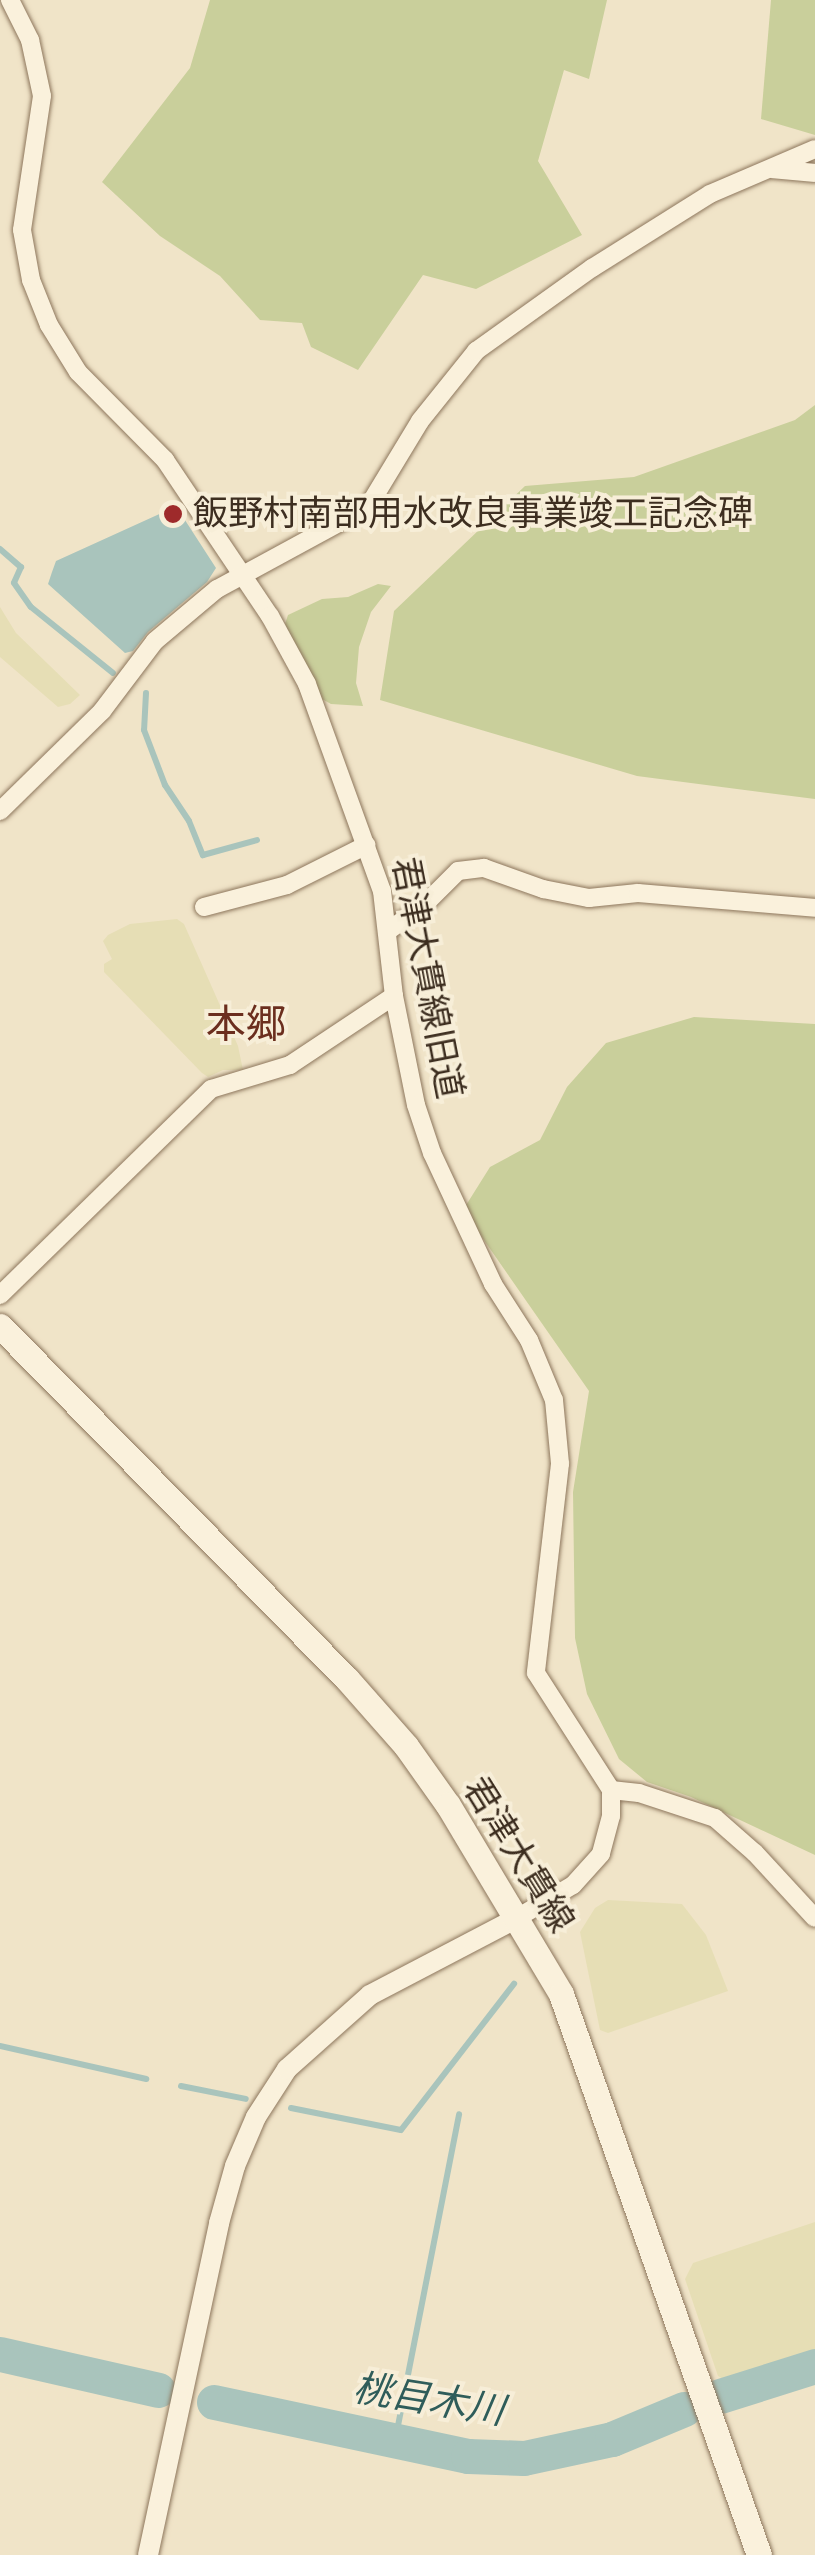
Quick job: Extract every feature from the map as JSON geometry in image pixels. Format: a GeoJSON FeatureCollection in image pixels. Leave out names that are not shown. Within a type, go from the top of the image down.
{"type":"FeatureCollection","features":[{"type":"Feature","properties":{"kind":"main road","name":"君津大貫線"},"geometry":{"type":"LineString","coordinates":[[0,1326],[347,1680],[406,1746],[518,1918],[561,1994],[759,2555]]}},
{"type":"Feature","properties":{"kind":"street","name":"君津大貫線旧道"},"geometry":{"type":"LineString","coordinates":[[10,0],[30,40],[42,96],[22,230],[31,280],[78,372],[165,460],[242,575],[307,684],[382,890],[394,996],[416,1104],[432,1153],[493,1284],[529,1340],[554,1400],[560,1464],[536,1673],[610,1790]]}},
{"type":"Feature","properties":{"kind":"street"},"geometry":{"type":"LineString","coordinates":[[0,811],[102,711],[155,641],[216,590],[368,507],[452,376],[510,324],[710,194],[815,149]]}},
{"type":"Feature","properties":{"kind":"street"},"geometry":{"type":"LineString","coordinates":[[771,169],[815,173]]}},
{"type":"Feature","properties":{"kind":"street"},"geometry":{"type":"LineString","coordinates":[[204,906],[286,885],[367,845]]}},
{"type":"Feature","properties":{"kind":"street"},"geometry":{"type":"LineString","coordinates":[[388,931],[424,906],[458,871],[484,868],[543,889],[589,898],[638,893],[815,908]]}},
{"type":"Feature","properties":{"kind":"street"},"geometry":{"type":"LineString","coordinates":[[0,1295],[212,1088],[290,1065],[394,996]]}},
{"type":"Feature","properties":{"kind":"street"},"geometry":{"type":"LineString","coordinates":[[148,2555],[219,2222],[235,2166],[256,2117],[287,2069],[370,1995],[573,1885],[601,1854],[611,1816],[610,1790],[638,1793],[715,1818],[755,1853],[815,1918]]}},
{"type":"Feature","properties":{"kind":"shaded area"},"geometry":{"type":"Polygon","coordinates":[[[0,607],[16,633],[80,695],[70,704],[58,707],[0,657],[0,607]]]}},
{"type":"Feature","properties":{"kind":"shaded area"},"geometry":{"type":"Polygon","coordinates":[[[177,919],[184,924],[238,1046],[243,1070],[223,1070],[208,1077],[202,1073],[104,972],[104,964],[112,959],[103,941],[108,935],[130,924],[177,919]]]}},
{"type":"Feature","properties":{"kind":"shaded area"},"geometry":{"type":"Polygon","coordinates":[[[608,1900],[682,1904],[706,1935],[728,1991],[608,2033],[600,2030],[580,1932],[595,1908],[608,1900]]]}},
{"type":"Feature","properties":{"kind":"shaded area"},"geometry":{"type":"Polygon","coordinates":[[[815,2222],[815,2357],[750,2378],[726,2381],[718,2376],[685,2279],[693,2263],[815,2222]]]}},
{"type":"Feature","properties":{"kind":"green space"},"geometry":{"type":"Polygon","coordinates":[[[210,0],[607,0],[589,79],[564,70],[538,161],[582,235],[476,289],[423,275],[358,370],[311,347],[302,323],[260,320],[220,276],[160,236],[102,182],[190,68],[210,0]]]}},
{"type":"Feature","properties":{"kind":"green space"},"geometry":{"type":"Polygon","coordinates":[[[771,0],[815,0],[815,135],[761,119],[771,0]]]}},
{"type":"Feature","properties":{"kind":"green space"},"geometry":{"type":"Polygon","coordinates":[[[815,405],[815,799],[637,776],[380,700],[394,611],[525,486],[634,477],[795,420],[815,405]]]}},
{"type":"Feature","properties":{"kind":"green space"},"geometry":{"type":"Polygon","coordinates":[[[378,584],[391,586],[371,612],[359,647],[356,683],[363,706],[331,704],[322,699],[285,624],[288,615],[322,599],[348,597],[378,584]]]}},
{"type":"Feature","properties":{"kind":"green space"},"geometry":{"type":"Polygon","coordinates":[[[694,1017],[815,1024],[815,1855],[691,1797],[647,1782],[619,1759],[587,1694],[575,1638],[573,1492],[589,1391],[463,1210],[490,1167],[540,1140],[567,1087],[606,1043],[694,1017]]]}},
{"type":"Feature","properties":{"kind":"water"},"geometry":{"type":"Polygon","coordinates":[[[166,511],[173,521],[183,517],[216,568],[207,582],[148,632],[133,651],[125,653],[48,584],[56,561],[166,511]]]}},
{"type":"Feature","properties":{"kind":"waterway"},"geometry":{"type":"LineString","coordinates":[[0,549],[21,567],[14,583],[31,607],[113,673]]}},
{"type":"Feature","properties":{"kind":"waterway"},"geometry":{"type":"LineString","coordinates":[[146,693],[144,730],[165,785],[189,821],[203,855],[257,840]]}},
{"type":"Feature","properties":{"kind":"waterway"},"geometry":{"type":"LineString","coordinates":[[291,2108],[401,2130],[514,1984]]}},
{"type":"Feature","properties":{"kind":"waterway"},"geometry":{"type":"LineString","coordinates":[[0,2046],[146,2079]]}},
{"type":"Feature","properties":{"kind":"waterway"},"geometry":{"type":"LineString","coordinates":[[181,2086],[246,2099]]}},
{"type":"Feature","properties":{"kind":"waterway"},"geometry":{"type":"LineString","coordinates":[[395,2441],[459,2114]]}},
{"type":"Feature","properties":{"kind":"waterway","name":"桃目木川"},"geometry":{"type":"LineString","coordinates":[[0,2354],[158,2390]]}},
{"type":"Feature","properties":{"kind":"waterway","name":"桃目木川"},"geometry":{"type":"LineString","coordinates":[[720,2396],[815,2366]]}},
{"type":"Feature","properties":{"kind":"waterway","name":"桃目木川"},"geometry":{"type":"LineString","coordinates":[[214,2402],[468,2456],[524,2458],[612,2439],[684,2409]]}},
{"type":"Feature","properties":{"kind":"place","name":"飯野村南部用水改良事業竣工記念碑"},"geometry":{"type":"Point","coordinates":[173,514]}},
{"type":"Feature","properties":{"kind":"district","name":"本郷"},"geometry":{"type":"Point","coordinates":[246,1025]}}]}
